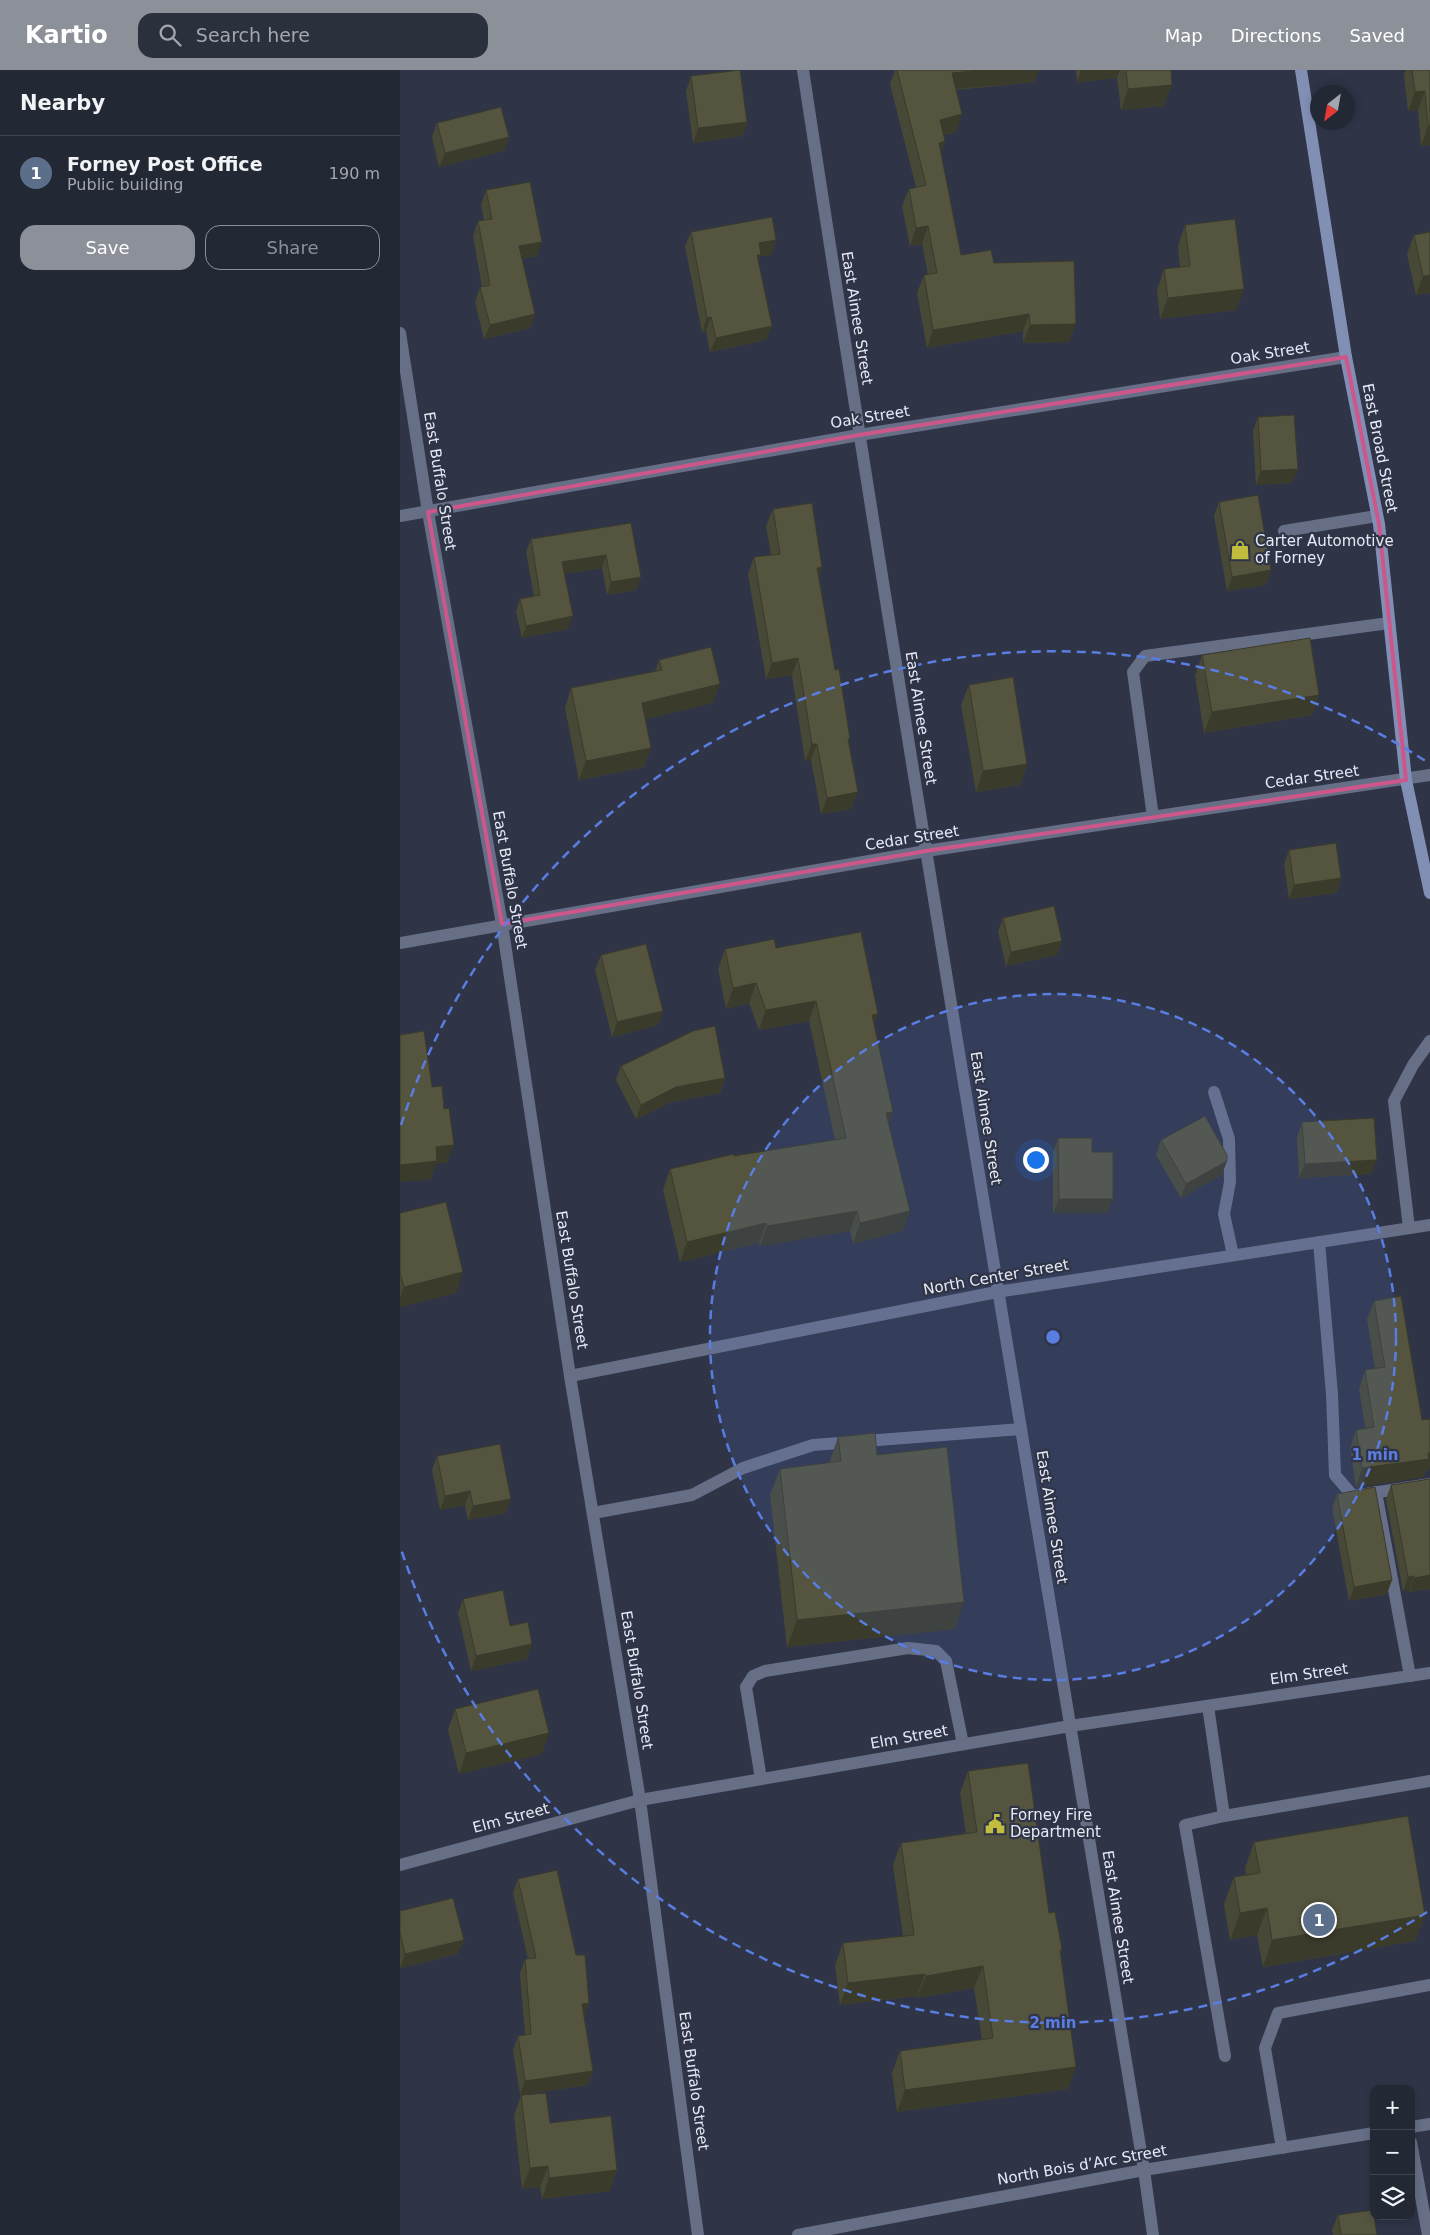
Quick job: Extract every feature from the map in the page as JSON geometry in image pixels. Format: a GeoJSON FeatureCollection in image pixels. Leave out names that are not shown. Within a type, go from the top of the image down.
{"type":"FeatureCollection","features":[{"type":"Feature","properties":{"kind":"main road","name":"East Broad Street"},"geometry":{"type":"LineString","coordinates":[[1301,70],[1346,357],[1377,516],[1406,780],[1430,893]]}},
{"type":"Feature","properties":{"kind":"street","name":"East Aimee Street"},"geometry":{"type":"LineString","coordinates":[[803,70],[859,435],[997,1292],[1144,2170],[1152,2235]]}},
{"type":"Feature","properties":{"kind":"street","name":"East Buffalo Street"},"geometry":{"type":"LineString","coordinates":[[400,333],[428,512],[502,924],[570,1376],[640,1800],[698,2235]]}},
{"type":"Feature","properties":{"kind":"street","name":"Oak Street"},"geometry":{"type":"LineString","coordinates":[[400,516],[859,435],[1346,357]]}},
{"type":"Feature","properties":{"kind":"street"},"geometry":{"type":"LineString","coordinates":[[1284,531],[1377,516]]}},
{"type":"Feature","properties":{"kind":"street"},"geometry":{"type":"LineString","coordinates":[[1153,818],[1133,672],[1145,656],[1389,623]]}},
{"type":"Feature","properties":{"kind":"street","name":"Cedar Street"},"geometry":{"type":"LineString","coordinates":[[400,943],[926,851],[1430,775]]}},
{"type":"Feature","properties":{"kind":"street"},"geometry":{"type":"LineString","coordinates":[[1409,1228],[1394,1101],[1413,1065],[1430,1041]]}},
{"type":"Feature","properties":{"kind":"street"},"geometry":{"type":"LineString","coordinates":[[1214,1092],[1229,1139],[1230,1182],[1224,1214],[1233,1255]]}},
{"type":"Feature","properties":{"kind":"street","name":"North Center Street"},"geometry":{"type":"LineString","coordinates":[[570,1376],[997,1292],[1430,1224]]}},
{"type":"Feature","properties":{"kind":"street"},"geometry":{"type":"LineString","coordinates":[[1320,1242],[1332,1394],[1335,1475],[1353,1496],[1430,1484]]}},
{"type":"Feature","properties":{"kind":"street"},"geometry":{"type":"LineString","coordinates":[[593,1513],[692,1495],[743,1468],[813,1445],[1021,1429]]}},
{"type":"Feature","properties":{"kind":"street"},"geometry":{"type":"LineString","coordinates":[[1376,1492],[1410,1676]]}},
{"type":"Feature","properties":{"kind":"street"},"geometry":{"type":"LineString","coordinates":[[761,1779],[746,1687],[753,1676],[765,1670],[908,1648],[936,1651],[946,1660],[963,1744]]}},
{"type":"Feature","properties":{"kind":"street","name":"Elm Street"},"geometry":{"type":"LineString","coordinates":[[400,1865],[640,1800],[1070,1726],[1430,1673]]}},
{"type":"Feature","properties":{"kind":"street"},"geometry":{"type":"LineString","coordinates":[[1208,1706],[1224,1816]]}},
{"type":"Feature","properties":{"kind":"street"},"geometry":{"type":"LineString","coordinates":[[1225,2056],[1185,1825],[1224,1816],[1430,1781]]}},
{"type":"Feature","properties":{"kind":"street"},"geometry":{"type":"LineString","coordinates":[[1282,2148],[1265,2048],[1278,2014],[1430,1985]]}},
{"type":"Feature","properties":{"kind":"street"},"geometry":{"type":"LineString","coordinates":[[1415,2126],[1430,2124]]}},
{"type":"Feature","properties":{"kind":"street","name":"North Bois d’Arc Street"},"geometry":{"type":"LineString","coordinates":[[798,2235],[1144,2170],[1370,2134]]}},
{"type":"Feature","properties":{"kind":"street"},"geometry":{"type":"LineString","coordinates":[[1415,2164],[1428,2235]]}},
{"type":"Feature","properties":{"kind":"highlighted area"},"geometry":{"type":"Polygon","coordinates":[[[1346,357],[1379,524],[1406,780],[926,851],[502,924],[428,512],[859,435],[1346,357]]]}},
{"type":"Feature","properties":{"kind":"building"},"geometry":{"type":"Polygon","coordinates":[[[740,70],[747,122],[698,128],[691,76],[740,70]]]}},
{"type":"Feature","properties":{"kind":"building"},"geometry":{"type":"Polygon","coordinates":[[[897,70],[982,70],[952,73],[962,114],[940,120],[945,141],[939,143],[961,255],[991,250],[994,263],[1074,261],[1076,324],[1030,325],[1029,314],[933,330],[924,275],[937,273],[928,226],[916,228],[909,189],[926,185],[897,70]]]}},
{"type":"Feature","properties":{"kind":"building"},"geometry":{"type":"Polygon","coordinates":[[[1126,70],[1171,70],[1172,85],[1128,89],[1126,70]]]}},
{"type":"Feature","properties":{"kind":"building"},"geometry":{"type":"Polygon","coordinates":[[[1412,70],[1430,70],[1430,126],[1428,126],[1425,91],[1415,92],[1412,70]]]}},
{"type":"Feature","properties":{"kind":"building"},"geometry":{"type":"Polygon","coordinates":[[[501,107],[509,137],[445,153],[437,123],[501,107]]]}},
{"type":"Feature","properties":{"kind":"building"},"geometry":{"type":"Polygon","coordinates":[[[530,182],[542,242],[519,246],[535,314],[490,325],[480,287],[490,285],[478,221],[492,219],[486,190],[530,182]]]}},
{"type":"Feature","properties":{"kind":"building"},"geometry":{"type":"Polygon","coordinates":[[[772,217],[776,240],[759,243],[761,255],[757,255],[772,326],[716,338],[711,317],[707,318],[691,232],[772,217]]]}},
{"type":"Feature","properties":{"kind":"building"},"geometry":{"type":"Polygon","coordinates":[[[1235,219],[1244,289],[1168,298],[1164,269],[1190,266],[1185,225],[1235,219]]]}},
{"type":"Feature","properties":{"kind":"building"},"geometry":{"type":"Polygon","coordinates":[[[1430,232],[1430,275],[1423,276],[1414,235],[1430,232]]]}},
{"type":"Feature","properties":{"kind":"building"},"geometry":{"type":"Polygon","coordinates":[[[1294,415],[1298,469],[1261,471],[1258,417],[1294,415]]]}},
{"type":"Feature","properties":{"kind":"building","name":"Carter Automotive of Forney"},"geometry":{"type":"Polygon","coordinates":[[[1258,495],[1271,570],[1232,577],[1219,502],[1258,495]]]}},
{"type":"Feature","properties":{"kind":"building"},"geometry":{"type":"Polygon","coordinates":[[[812,503],[822,567],[817,568],[835,670],[839,669],[850,739],[848,739],[858,792],[827,798],[817,744],[812,744],[798,658],[772,663],[754,557],[780,554],[773,509],[812,503]]]}},
{"type":"Feature","properties":{"kind":"building"},"geometry":{"type":"Polygon","coordinates":[[[631,523],[641,577],[611,582],[606,555],[562,562],[573,616],[526,626],[520,599],[540,595],[531,539],[631,523]]]}},
{"type":"Feature","properties":{"kind":"building"},"geometry":{"type":"Polygon","coordinates":[[[1310,638],[1319,695],[1212,712],[1202,655],[1310,638]]]}},
{"type":"Feature","properties":{"kind":"building"},"geometry":{"type":"Polygon","coordinates":[[[711,647],[720,684],[642,703],[651,748],[586,761],[571,688],[662,670],[659,660],[711,647]]]}},
{"type":"Feature","properties":{"kind":"building"},"geometry":{"type":"Polygon","coordinates":[[[1013,677],[1027,764],[983,771],[969,685],[1013,677]]]}},
{"type":"Feature","properties":{"kind":"building"},"geometry":{"type":"Polygon","coordinates":[[[1336,843],[1341,878],[1294,885],[1289,850],[1336,843]]]}},
{"type":"Feature","properties":{"kind":"building"},"geometry":{"type":"Polygon","coordinates":[[[1054,906],[1062,941],[1011,952],[1003,918],[1054,906]]]}},
{"type":"Feature","properties":{"kind":"building"},"geometry":{"type":"Polygon","coordinates":[[[861,932],[878,1014],[872,1015],[893,1112],[886,1113],[910,1211],[860,1223],[857,1211],[767,1226],[766,1223],[687,1242],[670,1169],[734,1154],[734,1156],[846,1138],[816,1001],[766,1010],[756,983],[733,988],[725,949],[774,939],[776,948],[861,932]]]}},
{"type":"Feature","properties":{"kind":"building"},"geometry":{"type":"Polygon","coordinates":[[[646,944],[663,1011],[617,1022],[601,955],[646,944]]]}},
{"type":"Feature","properties":{"kind":"building"},"geometry":{"type":"Polygon","coordinates":[[[715,1026],[725,1078],[676,1087],[641,1105],[621,1066],[693,1031],[715,1026]]]}},
{"type":"Feature","properties":{"kind":"building"},"geometry":{"type":"Polygon","coordinates":[[[424,1031],[432,1087],[442,1086],[444,1109],[449,1108],[454,1145],[436,1147],[437,1161],[400,1165],[400,1035],[424,1031]]]}},
{"type":"Feature","properties":{"kind":"building"},"geometry":{"type":"Polygon","coordinates":[[[1205,1116],[1227,1155],[1227,1161],[1186,1184],[1161,1140],[1205,1116]]]}},
{"type":"Feature","properties":{"kind":"building"},"geometry":{"type":"Polygon","coordinates":[[[1374,1118],[1377,1160],[1305,1164],[1302,1122],[1374,1118]]]}},
{"type":"Feature","properties":{"kind":"building"},"geometry":{"type":"Polygon","coordinates":[[[1058,1138],[1092,1138],[1092,1152],[1113,1152],[1113,1199],[1059,1199],[1058,1138]]]}},
{"type":"Feature","properties":{"kind":"building"},"geometry":{"type":"Polygon","coordinates":[[[446,1202],[463,1272],[404,1287],[400,1273],[400,1213],[446,1202]]]}},
{"type":"Feature","properties":{"kind":"building"},"geometry":{"type":"Polygon","coordinates":[[[1401,1296],[1422,1420],[1430,1419],[1429,1459],[1362,1468],[1356,1430],[1374,1427],[1365,1370],[1385,1367],[1374,1301],[1401,1296]]]}},
{"type":"Feature","properties":{"kind":"building"},"geometry":{"type":"Polygon","coordinates":[[[875,1433],[877,1455],[947,1447],[964,1602],[797,1620],[780,1469],[841,1461],[838,1437],[875,1433]]]}},
{"type":"Feature","properties":{"kind":"building"},"geometry":{"type":"Polygon","coordinates":[[[500,1444],[511,1499],[473,1506],[470,1491],[445,1496],[437,1456],[500,1444]]]}},
{"type":"Feature","properties":{"kind":"building"},"geometry":{"type":"Polygon","coordinates":[[[1430,1479],[1430,1575],[1414,1578],[1414,1576],[1408,1577],[1391,1485],[1430,1479]]]}},
{"type":"Feature","properties":{"kind":"building"},"geometry":{"type":"Polygon","coordinates":[[[1375,1487],[1392,1580],[1354,1587],[1337,1494],[1375,1487]]]}},
{"type":"Feature","properties":{"kind":"building"},"geometry":{"type":"Polygon","coordinates":[[[503,1590],[510,1626],[528,1622],[532,1644],[476,1656],[463,1599],[503,1590]]]}},
{"type":"Feature","properties":{"kind":"building"},"geometry":{"type":"Polygon","coordinates":[[[538,1689],[549,1733],[466,1753],[455,1709],[538,1689]]]}},
{"type":"Feature","properties":{"kind":"building"},"geometry":{"type":"Polygon","coordinates":[[[1028,1763],[1049,1913],[1055,1912],[1062,1949],[1060,1950],[1076,2067],[905,2090],[900,2051],[993,2038],[983,1966],[926,1976],[925,1974],[848,1983],[843,1943],[914,1935],[901,1843],[977,1832],[968,1771],[1028,1763]]]}},
{"type":"Feature","properties":{"kind":"building"},"geometry":{"type":"Polygon","coordinates":[[[1408,1816],[1425,1915],[1272,1940],[1267,1908],[1240,1913],[1234,1877],[1260,1873],[1254,1842],[1408,1816]]]}},
{"type":"Feature","properties":{"kind":"building"},"geometry":{"type":"Polygon","coordinates":[[[557,1870],[576,1955],[585,1955],[589,2003],[582,2004],[593,2071],[525,2081],[518,2036],[531,2034],[525,1959],[536,1958],[518,1879],[557,1870]]]}},
{"type":"Feature","properties":{"kind":"building"},"geometry":{"type":"Polygon","coordinates":[[[453,1898],[464,1940],[405,1954],[400,1933],[400,1911],[453,1898]]]}},
{"type":"Feature","properties":{"kind":"building"},"geometry":{"type":"Polygon","coordinates":[[[546,2093],[550,2123],[611,2116],[617,2170],[549,2178],[548,2166],[530,2168],[521,2095],[546,2093]]]}},
{"type":"Feature","properties":{"kind":"building"},"geometry":{"type":"Polygon","coordinates":[[[1370,2210],[1370,2220],[1375,2220],[1377,2235],[1341,2235],[1338,2215],[1370,2210]]]}},
{"type":"Feature","properties":{"kind":"place","name":"Carter Automotive of Forney"},"geometry":{"type":"Point","coordinates":[1240,550]}},
{"type":"Feature","properties":{"kind":"place","name":"Forney Fire Department"},"geometry":{"type":"Point","coordinates":[995,1824]}},
{"type":"Feature","properties":{"kind":"place","name":"Forney Post Office"},"geometry":{"type":"Point","coordinates":[1319,1920]}}]}
